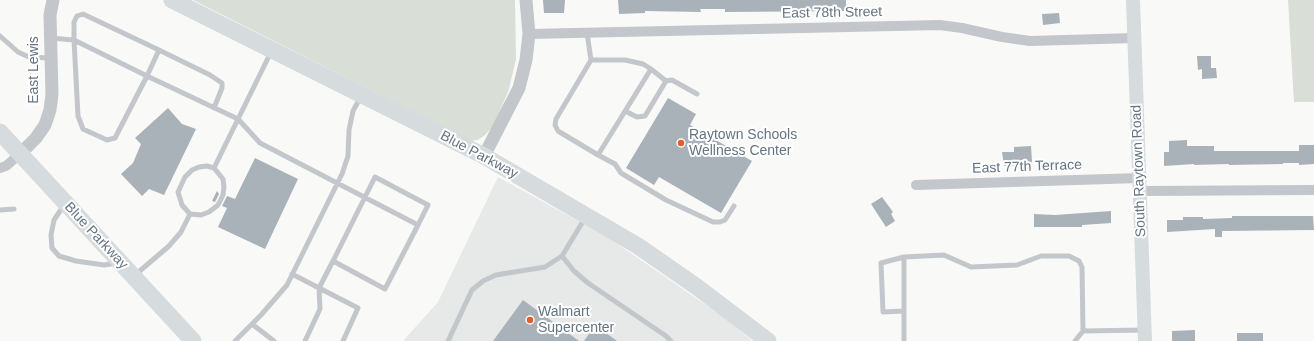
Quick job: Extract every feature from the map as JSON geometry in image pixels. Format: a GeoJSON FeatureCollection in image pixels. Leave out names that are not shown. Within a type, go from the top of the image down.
{"type":"FeatureCollection","features":[{"type":"Feature","properties":{"kind":"highway","name":"Blue Parkway"},"geometry":{"type":"LineString","coordinates":[[172,0],[484,156],[638,246],[697,287],[768,341]]}},
{"type":"Feature","properties":{"kind":"highway","name":"Blue Parkway"},"geometry":{"type":"LineString","coordinates":[[0,132],[193,341]]}},
{"type":"Feature","properties":{"kind":"main road","name":"South Raytown Road"},"geometry":{"type":"LineString","coordinates":[[1133,0],[1145,336]]}},
{"type":"Feature","properties":{"kind":"street","name":"East Lewis"},"geometry":{"type":"LineString","coordinates":[[20,154],[42,129],[50,110],[50,15],[53,0]]}},
{"type":"Feature","properties":{"kind":"street"},"geometry":{"type":"LineString","coordinates":[[484,156],[519,88],[526,60],[529,34],[526,0]]}},
{"type":"Feature","properties":{"kind":"street","name":"East 78th Street"},"geometry":{"type":"LineString","coordinates":[[529,34],[940,25],[1030,41],[1135,38]]}},
{"type":"Feature","properties":{"kind":"street"},"geometry":{"type":"LineString","coordinates":[[0,168],[6,166],[20,154]]}},
{"type":"Feature","properties":{"kind":"street","name":"East 77th Terrace"},"geometry":{"type":"LineString","coordinates":[[916,184],[1140,185],[1314,190]]}},
{"type":"Feature","properties":{"kind":"lane"},"geometry":{"type":"LineString","coordinates":[[159,50],[115,138],[107,140],[83,129],[78,116],[74,40],[74,22],[77,16],[83,14],[159,50],[210,75],[222,83],[222,88],[214,108]]}},
{"type":"Feature","properties":{"kind":"lane"},"geometry":{"type":"LineString","coordinates":[[586,33],[591,60],[556,119],[555,125],[558,131],[615,164],[621,173],[666,200],[713,222],[725,220],[734,206]]}},
{"type":"Feature","properties":{"kind":"lane"},"geometry":{"type":"LineString","coordinates":[[0,36],[18,52],[29,57],[51,58]]}},
{"type":"Feature","properties":{"kind":"lane"},"geometry":{"type":"LineString","coordinates":[[50,38],[74,40],[238,119],[260,143],[418,225]]}},
{"type":"Feature","properties":{"kind":"lane"},"geometry":{"type":"LineString","coordinates":[[214,168],[272,50]]}},
{"type":"Feature","properties":{"kind":"lane"},"geometry":{"type":"LineString","coordinates":[[591,60],[625,60],[643,64],[666,81],[672,80],[697,94]]}},
{"type":"Feature","properties":{"kind":"lane"},"geometry":{"type":"LineString","coordinates":[[598,155],[651,69]]}},
{"type":"Feature","properties":{"kind":"lane"},"geometry":{"type":"LineString","coordinates":[[625,111],[637,117],[645,116],[666,81]]}},
{"type":"Feature","properties":{"kind":"lane"},"geometry":{"type":"LineString","coordinates":[[235,341],[287,285],[337,183],[348,156],[349,130],[353,111],[362,95]]}},
{"type":"Feature","properties":{"kind":"lane"},"geometry":{"type":"LineString","coordinates":[[199,166],[214,168],[223,179],[223,195],[218,204],[209,212],[200,215],[190,214],[182,206],[178,192],[185,177],[199,166]]}},
{"type":"Feature","properties":{"kind":"lane"},"geometry":{"type":"LineString","coordinates":[[306,341],[320,309],[320,288],[333,261],[365,198],[375,177],[428,205],[386,289],[333,261]]}},
{"type":"Feature","properties":{"kind":"lane"},"geometry":{"type":"LineString","coordinates":[[66,202],[54,220],[51,235],[52,248],[59,256],[76,261],[104,265],[121,262]]}},
{"type":"Feature","properties":{"kind":"lane"},"geometry":{"type":"LineString","coordinates":[[0,210],[14,209]]}},
{"type":"Feature","properties":{"kind":"lane"},"geometry":{"type":"LineString","coordinates":[[133,276],[169,246],[181,232],[190,214]]}},
{"type":"Feature","properties":{"kind":"lane"},"geometry":{"type":"LineString","coordinates":[[448,341],[472,290],[483,281],[496,275],[545,267],[562,256],[587,215]]}},
{"type":"Feature","properties":{"kind":"lane"},"geometry":{"type":"LineString","coordinates":[[904,311],[883,312],[881,263],[904,257],[944,255],[971,268],[1017,265],[1041,256],[1069,256],[1079,261],[1082,267],[1083,331],[1075,341]]}},
{"type":"Feature","properties":{"kind":"lane"},"geometry":{"type":"LineString","coordinates":[[562,256],[574,272],[588,283],[666,336],[671,341]]}},
{"type":"Feature","properties":{"kind":"lane"},"geometry":{"type":"LineString","coordinates":[[904,257],[904,341]]}},
{"type":"Feature","properties":{"kind":"lane"},"geometry":{"type":"LineString","coordinates":[[292,274],[358,308],[343,341]]}},
{"type":"Feature","properties":{"kind":"lane"},"geometry":{"type":"LineString","coordinates":[[252,324],[274,341]]}},
{"type":"Feature","properties":{"kind":"lane"},"geometry":{"type":"LineString","coordinates":[[1083,331],[1145,336]]}},
{"type":"Feature","properties":{"kind":"shaded area"},"geometry":{"type":"Polygon","coordinates":[[[193,0],[515,0],[516,59],[509,89],[494,125],[478,140],[471,141],[193,0]]]}},
{"type":"Feature","properties":{"kind":"shaded area"},"geometry":{"type":"Polygon","coordinates":[[[1288,0],[1314,0],[1314,102],[1294,102],[1288,0]]]}},
{"type":"Feature","properties":{"kind":"shaded area"},"geometry":{"type":"Polygon","coordinates":[[[498,177],[609,238],[729,321],[752,341],[403,341],[438,302],[498,177]]]}},
{"type":"Feature","properties":{"kind":"building"},"geometry":{"type":"Polygon","coordinates":[[[543,0],[565,0],[564,13],[544,13],[543,0]]]}},
{"type":"Feature","properties":{"kind":"building"},"geometry":{"type":"Polygon","coordinates":[[[618,0],[846,0],[846,11],[725,12],[725,9],[700,9],[701,12],[645,11],[645,13],[619,14],[618,0]]]}},
{"type":"Feature","properties":{"kind":"building"},"geometry":{"type":"Polygon","coordinates":[[[1059,13],[1060,23],[1043,25],[1042,14],[1059,13]]]}},
{"type":"Feature","properties":{"kind":"building"},"geometry":{"type":"Polygon","coordinates":[[[1197,56],[1211,56],[1211,68],[1216,68],[1217,78],[1202,79],[1202,69],[1198,70],[1197,56]]]}},
{"type":"Feature","properties":{"kind":"building","name":"Raytown Schools Wellness Center"},"geometry":{"type":"Polygon","coordinates":[[[668,98],[696,114],[690,125],[752,161],[721,213],[659,177],[654,185],[626,168],[668,98]]]}},
{"type":"Feature","properties":{"kind":"building"},"geometry":{"type":"Polygon","coordinates":[[[168,108],[182,124],[196,129],[164,195],[149,189],[142,196],[121,174],[133,163],[141,144],[135,138],[168,108]]]}},
{"type":"Feature","properties":{"kind":"building"},"geometry":{"type":"Polygon","coordinates":[[[1187,140],[1187,146],[1214,146],[1214,151],[1299,151],[1299,145],[1314,145],[1314,164],[1194,164],[1164,166],[1164,152],[1169,152],[1169,141],[1187,140]]]}},
{"type":"Feature","properties":{"kind":"building"},"geometry":{"type":"Polygon","coordinates":[[[1031,146],[1032,162],[1022,163],[1022,165],[1004,166],[1002,152],[1014,152],[1014,147],[1031,146]]]}},
{"type":"Feature","properties":{"kind":"building"},"geometry":{"type":"Polygon","coordinates":[[[255,158],[298,179],[265,249],[218,227],[227,208],[222,206],[227,196],[235,199],[255,158]]]}},
{"type":"Feature","properties":{"kind":"building"},"geometry":{"type":"Polygon","coordinates":[[[217,191],[219,194],[215,202],[212,201],[217,191]]]}},
{"type":"Feature","properties":{"kind":"building"},"geometry":{"type":"Polygon","coordinates":[[[882,197],[893,212],[891,214],[895,221],[886,227],[871,204],[882,197]]]}},
{"type":"Feature","properties":{"kind":"building"},"geometry":{"type":"Polygon","coordinates":[[[1111,211],[1111,223],[1082,225],[1082,227],[1034,227],[1034,214],[1055,215],[1111,211]]]}},
{"type":"Feature","properties":{"kind":"building"},"geometry":{"type":"Polygon","coordinates":[[[1232,216],[1313,216],[1314,230],[1222,231],[1222,237],[1215,237],[1215,229],[1167,232],[1167,220],[1183,220],[1183,217],[1203,217],[1203,219],[1232,218],[1232,216]]]}},
{"type":"Feature","properties":{"kind":"building","name":"Walmart Supercenter"},"geometry":{"type":"Polygon","coordinates":[[[523,300],[579,341],[493,341],[523,300]]]}},
{"type":"Feature","properties":{"kind":"building","name":"Walmart Supercenter"},"geometry":{"type":"Polygon","coordinates":[[[595,325],[617,341],[584,341],[595,325]]]}},
{"type":"Feature","properties":{"kind":"building"},"geometry":{"type":"Polygon","coordinates":[[[1195,330],[1195,341],[1172,341],[1172,331],[1195,330]]]}},
{"type":"Feature","properties":{"kind":"building"},"geometry":{"type":"Polygon","coordinates":[[[1237,333],[1263,333],[1263,341],[1237,341],[1237,333]]]}},
{"type":"Feature","properties":{"kind":"place","name":"Raytown Schools Wellness Center"},"geometry":{"type":"Point","coordinates":[681,143]}},
{"type":"Feature","properties":{"kind":"place","name":"Walmart Supercenter"},"geometry":{"type":"Point","coordinates":[530,320]}}]}
